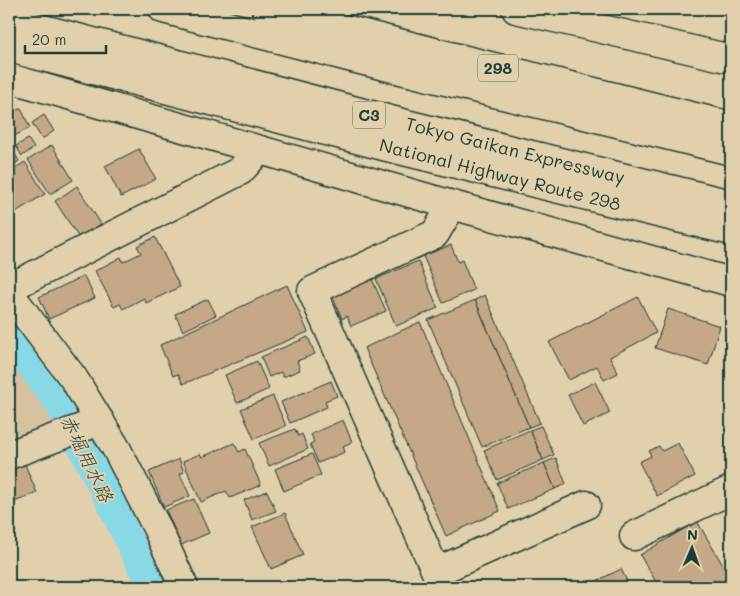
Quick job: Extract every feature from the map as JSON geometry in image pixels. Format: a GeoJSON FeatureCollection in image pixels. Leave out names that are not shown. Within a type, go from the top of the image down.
{"type":"FeatureCollection","features":[{"type":"Feature","properties":{"kind":"main road"},"geometry":{"type":"LineString","coordinates":[[163,9],[352,58],[731,151]]}},
{"type":"Feature","properties":{"kind":"main road","name":"298"},"geometry":{"type":"LineString","coordinates":[[266,9],[731,126]]}},
{"type":"Feature","properties":{"kind":"main road"},"geometry":{"type":"LineString","coordinates":[[516,9],[731,59]]}},
{"type":"Feature","properties":{"kind":"main road","name":"Tokyo Gaikan Expressway"},"geometry":{"type":"LineString","coordinates":[[9,20],[406,124],[731,204]]}},
{"type":"Feature","properties":{"kind":"main road","name":"National Highway Route 298"},"geometry":{"type":"LineString","coordinates":[[9,48],[387,147],[731,231]]}},
{"type":"Feature","properties":{"kind":"main road"},"geometry":{"type":"LineString","coordinates":[[9,78],[731,282]]}},
{"type":"Feature","properties":{"kind":"main road"},"geometry":{"type":"LineString","coordinates":[[9,288],[240,171],[259,150]]}},
{"type":"Feature","properties":{"kind":"main road"},"geometry":{"type":"LineString","coordinates":[[452,204],[435,234],[312,291],[436,572],[586,505]]}},
{"type":"Feature","properties":{"kind":"main road"},"geometry":{"type":"LineString","coordinates":[[9,293],[74,379],[100,421],[157,528],[184,587]]}},
{"type":"Feature","properties":{"kind":"main road"},"geometry":{"type":"LineString","coordinates":[[9,455],[100,421]]}},
{"type":"Feature","properties":{"kind":"main road"},"geometry":{"type":"LineString","coordinates":[[634,536],[731,490]]}},
{"type":"Feature","properties":{"kind":"shaded area"},"geometry":{"type":"Polygon","coordinates":[[[9,343],[48,400],[65,429],[9,448],[9,343]]]}},
{"type":"Feature","properties":{"kind":"building"},"geometry":{"type":"Polygon","coordinates":[[[21,108],[30,128],[14,136],[9,124],[9,114],[21,108]]]}},
{"type":"Feature","properties":{"kind":"building"},"geometry":{"type":"Polygon","coordinates":[[[44,115],[54,131],[42,139],[32,123],[44,115]]]}},
{"type":"Feature","properties":{"kind":"building"},"geometry":{"type":"Polygon","coordinates":[[[28,139],[34,148],[22,156],[16,146],[28,139]]]}},
{"type":"Feature","properties":{"kind":"building"},"geometry":{"type":"Polygon","coordinates":[[[52,145],[73,180],[50,194],[28,160],[52,145]]]}},
{"type":"Feature","properties":{"kind":"building"},"geometry":{"type":"Polygon","coordinates":[[[12,149],[19,161],[11,167],[9,151],[12,149]]]}},
{"type":"Feature","properties":{"kind":"building"},"geometry":{"type":"Polygon","coordinates":[[[139,149],[156,179],[121,197],[105,166],[139,149]]]}},
{"type":"Feature","properties":{"kind":"building"},"geometry":{"type":"Polygon","coordinates":[[[25,162],[45,194],[9,216],[9,172],[25,162]]]}},
{"type":"Feature","properties":{"kind":"building"},"geometry":{"type":"Polygon","coordinates":[[[77,186],[101,224],[79,238],[55,201],[77,186]]]}},
{"type":"Feature","properties":{"kind":"building"},"geometry":{"type":"Polygon","coordinates":[[[155,237],[180,287],[146,303],[144,298],[123,309],[120,304],[114,307],[95,271],[121,257],[123,262],[141,253],[137,246],[155,237]]]}},
{"type":"Feature","properties":{"kind":"building"},"geometry":{"type":"Polygon","coordinates":[[[451,245],[458,262],[462,260],[474,290],[443,303],[423,256],[451,245]]]}},
{"type":"Feature","properties":{"kind":"building"},"geometry":{"type":"Polygon","coordinates":[[[418,261],[438,308],[396,326],[376,279],[418,261]]]}},
{"type":"Feature","properties":{"kind":"building"},"geometry":{"type":"Polygon","coordinates":[[[84,276],[95,298],[49,319],[39,297],[84,276]]]}},
{"type":"Feature","properties":{"kind":"building"},"geometry":{"type":"Polygon","coordinates":[[[372,279],[386,311],[351,326],[347,316],[342,319],[332,295],[372,279]]]}},
{"type":"Feature","properties":{"kind":"building"},"geometry":{"type":"Polygon","coordinates":[[[287,285],[308,332],[183,384],[178,374],[173,376],[160,345],[287,285]]]}},
{"type":"Feature","properties":{"kind":"building"},"geometry":{"type":"Polygon","coordinates":[[[485,295],[540,423],[529,427],[475,300],[485,295]]]}},
{"type":"Feature","properties":{"kind":"building"},"geometry":{"type":"Polygon","coordinates":[[[638,297],[656,333],[610,357],[618,373],[604,380],[597,366],[569,380],[549,342],[638,297]]]}},
{"type":"Feature","properties":{"kind":"building"},"geometry":{"type":"Polygon","coordinates":[[[208,299],[216,315],[183,331],[175,314],[208,299]]]}},
{"type":"Feature","properties":{"kind":"building"},"geometry":{"type":"Polygon","coordinates":[[[475,300],[529,427],[482,447],[428,320],[475,300]]]}},
{"type":"Feature","properties":{"kind":"building"},"geometry":{"type":"Polygon","coordinates":[[[668,309],[720,326],[708,365],[655,348],[668,309]]]}},
{"type":"Feature","properties":{"kind":"building"},"geometry":{"type":"Polygon","coordinates":[[[420,322],[500,511],[446,536],[364,348],[420,322]]]}},
{"type":"Feature","properties":{"kind":"building"},"geometry":{"type":"Polygon","coordinates":[[[308,337],[315,354],[297,361],[300,370],[283,377],[281,372],[269,377],[261,357],[308,337]]]}},
{"type":"Feature","properties":{"kind":"building"},"geometry":{"type":"Polygon","coordinates":[[[257,361],[269,389],[237,403],[225,375],[257,361]]]}},
{"type":"Feature","properties":{"kind":"building"},"geometry":{"type":"Polygon","coordinates":[[[331,381],[337,396],[325,401],[327,407],[290,423],[281,402],[331,381]]]}},
{"type":"Feature","properties":{"kind":"building"},"geometry":{"type":"Polygon","coordinates":[[[595,382],[610,413],[583,426],[568,395],[595,382]]]}},
{"type":"Feature","properties":{"kind":"building"},"geometry":{"type":"Polygon","coordinates":[[[273,396],[286,426],[254,439],[241,409],[273,396]]]}},
{"type":"Feature","properties":{"kind":"building"},"geometry":{"type":"Polygon","coordinates":[[[343,420],[352,442],[343,446],[345,452],[318,463],[310,444],[314,442],[311,434],[343,420]]]}},
{"type":"Feature","properties":{"kind":"building"},"geometry":{"type":"Polygon","coordinates":[[[541,426],[554,455],[543,460],[530,430],[541,426]]]}},
{"type":"Feature","properties":{"kind":"building"},"geometry":{"type":"Polygon","coordinates":[[[295,429],[298,436],[302,434],[308,449],[269,466],[259,443],[295,429]]]}},
{"type":"Feature","properties":{"kind":"building"},"geometry":{"type":"Polygon","coordinates":[[[530,430],[543,460],[497,480],[484,450],[530,430]]]}},
{"type":"Feature","properties":{"kind":"building"},"geometry":{"type":"Polygon","coordinates":[[[234,443],[239,452],[245,449],[261,485],[230,498],[226,491],[201,502],[183,461],[200,454],[202,457],[234,443]]]}},
{"type":"Feature","properties":{"kind":"building"},"geometry":{"type":"Polygon","coordinates":[[[678,443],[695,476],[657,496],[639,462],[651,456],[649,451],[659,446],[662,451],[678,443]]]}},
{"type":"Feature","properties":{"kind":"building"},"geometry":{"type":"Polygon","coordinates":[[[312,454],[321,475],[284,491],[275,469],[312,454]]]}},
{"type":"Feature","properties":{"kind":"building"},"geometry":{"type":"Polygon","coordinates":[[[556,458],[566,484],[555,489],[544,463],[556,458]]]}},
{"type":"Feature","properties":{"kind":"building"},"geometry":{"type":"Polygon","coordinates":[[[179,459],[184,472],[180,474],[190,496],[164,507],[149,472],[179,459]]]}},
{"type":"Feature","properties":{"kind":"building"},"geometry":{"type":"Polygon","coordinates":[[[23,460],[37,493],[9,504],[9,465],[23,460]]]}},
{"type":"Feature","properties":{"kind":"building"},"geometry":{"type":"Polygon","coordinates":[[[544,463],[555,489],[508,509],[497,483],[544,463]]]}},
{"type":"Feature","properties":{"kind":"building"},"geometry":{"type":"Polygon","coordinates":[[[267,491],[276,511],[252,520],[244,500],[267,491]]]}},
{"type":"Feature","properties":{"kind":"building"},"geometry":{"type":"Polygon","coordinates":[[[194,499],[209,533],[181,545],[166,510],[194,499]]]}},
{"type":"Feature","properties":{"kind":"building"},"geometry":{"type":"Polygon","coordinates":[[[285,513],[303,555],[271,569],[252,527],[285,513]]]}},
{"type":"Feature","properties":{"kind":"building"},"geometry":{"type":"Polygon","coordinates":[[[697,521],[731,579],[731,587],[659,587],[640,555],[697,521]]]}},
{"type":"Feature","properties":{"kind":"building"},"geometry":{"type":"Polygon","coordinates":[[[621,569],[630,587],[584,587],[621,569]]]}},
{"type":"Feature","properties":{"kind":"waterway","name":"赤堀用水路"},"geometry":{"type":"LineString","coordinates":[[9,337],[59,403],[105,491],[151,587]]}}]}
